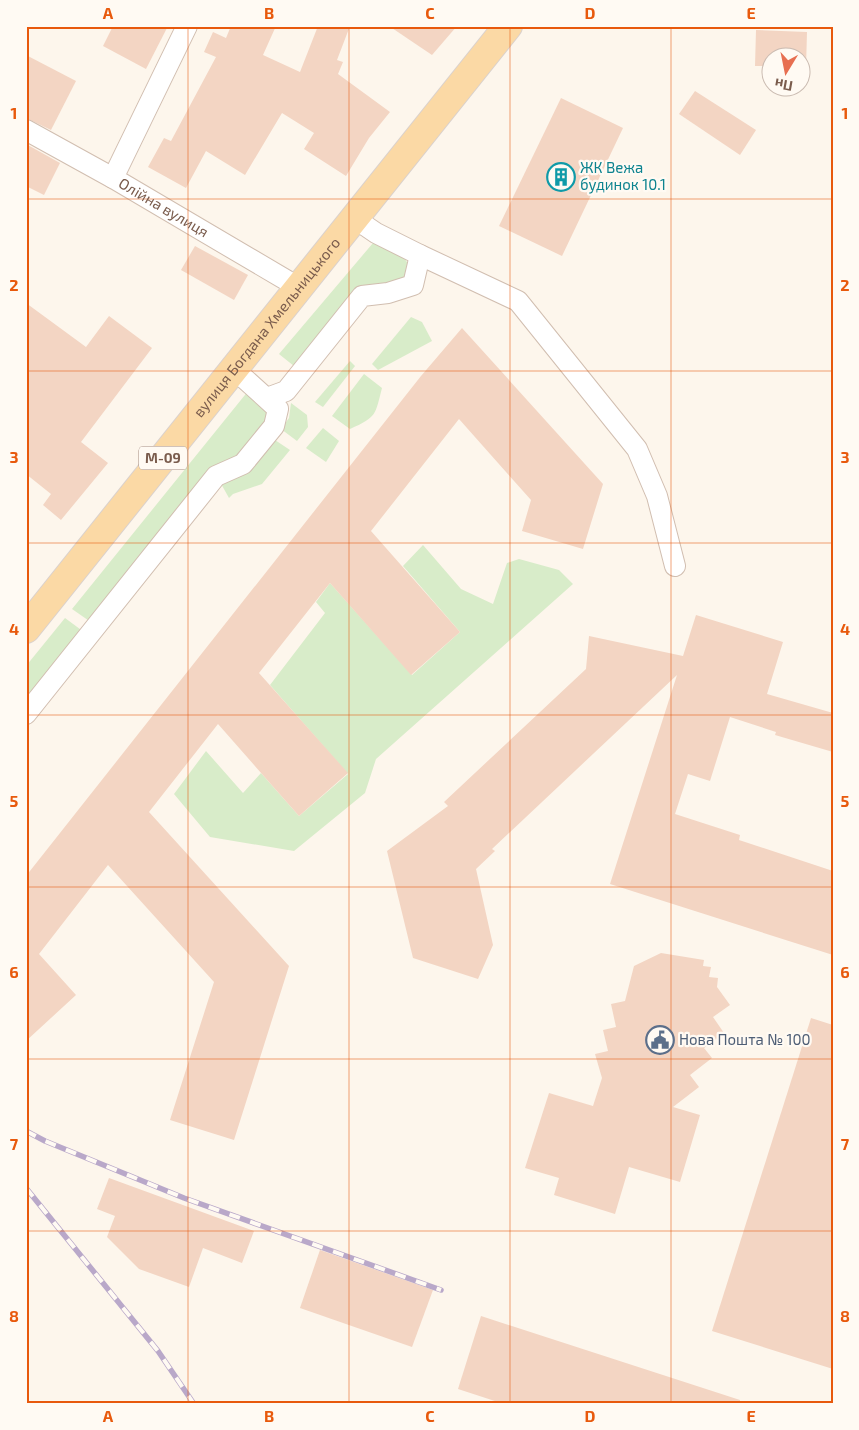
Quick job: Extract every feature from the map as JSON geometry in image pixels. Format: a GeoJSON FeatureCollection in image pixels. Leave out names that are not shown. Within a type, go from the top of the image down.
{"type":"FeatureCollection","features":[{"type":"Feature","properties":{"kind":"main road","name":"вулиця Богдана Хмельницького"},"geometry":{"type":"LineString","coordinates":[[26,629],[508,26]]}},
{"type":"Feature","properties":{"kind":"street"},"geometry":{"type":"LineString","coordinates":[[114,178],[186,26]]}},
{"type":"Feature","properties":{"kind":"street","name":"Олійна вулиця"},"geometry":{"type":"LineString","coordinates":[[26,130],[114,178],[298,287]]}},
{"type":"Feature","properties":{"kind":"street"},"geometry":{"type":"LineString","coordinates":[[354,218],[376,233],[518,300],[637,449],[657,496],[675,566]]}},
{"type":"Feature","properties":{"kind":"street"},"geometry":{"type":"LineString","coordinates":[[267,398],[286,391],[362,296],[388,293],[413,285],[420,255]]}},
{"type":"Feature","properties":{"kind":"street"},"geometry":{"type":"LineString","coordinates":[[26,714],[216,476],[244,464],[274,426],[278,409],[234,369]]}},
{"type":"Feature","properties":{"kind":"green space"},"geometry":{"type":"Polygon","coordinates":[[[373,243],[401,255],[408,265],[408,280],[356,289],[294,366],[279,354],[373,243]]]}},
{"type":"Feature","properties":{"kind":"green space"},"geometry":{"type":"Polygon","coordinates":[[[411,317],[422,322],[432,341],[378,370],[372,364],[411,317]]]}},
{"type":"Feature","properties":{"kind":"green space"},"geometry":{"type":"Polygon","coordinates":[[[350,361],[355,366],[323,407],[315,402],[350,361]]]}},
{"type":"Feature","properties":{"kind":"green space"},"geometry":{"type":"Polygon","coordinates":[[[364,374],[382,388],[380,397],[374,414],[350,429],[332,416],[364,374]]]}},
{"type":"Feature","properties":{"kind":"green space"},"geometry":{"type":"Polygon","coordinates":[[[253,385],[278,409],[270,431],[216,476],[95,625],[72,609],[253,385]]]}},
{"type":"Feature","properties":{"kind":"green space"},"geometry":{"type":"Polygon","coordinates":[[[291,403],[307,415],[308,427],[297,441],[281,429],[289,418],[291,403]]]}},
{"type":"Feature","properties":{"kind":"green space"},"geometry":{"type":"Polygon","coordinates":[[[323,428],[339,441],[326,462],[306,448],[323,428]]]}},
{"type":"Feature","properties":{"kind":"green space"},"geometry":{"type":"Polygon","coordinates":[[[272,438],[290,450],[262,484],[233,494],[229,498],[220,482],[272,438]]]}},
{"type":"Feature","properties":{"kind":"green space"},"geometry":{"type":"Polygon","coordinates":[[[423,545],[461,589],[493,604],[507,563],[519,559],[559,570],[573,584],[376,759],[365,793],[294,851],[210,837],[174,794],[206,751],[243,793],[261,773],[299,816],[348,774],[270,685],[325,613],[316,602],[330,583],[412,675],[460,632],[403,566],[423,545]]]}},
{"type":"Feature","properties":{"kind":"green space"},"geometry":{"type":"Polygon","coordinates":[[[65,618],[88,635],[26,714],[26,666],[65,618]]]}},
{"type":"Feature","properties":{"kind":"building"},"geometry":{"type":"Polygon","coordinates":[[[113,26],[168,26],[146,69],[103,46],[113,26]]]}},
{"type":"Feature","properties":{"kind":"building"},"geometry":{"type":"Polygon","coordinates":[[[231,26],[276,26],[263,55],[300,72],[318,26],[350,26],[337,60],[343,62],[338,74],[390,112],[369,138],[346,176],[304,149],[314,133],[282,113],[245,175],[206,151],[186,188],[148,167],[164,138],[171,141],[216,57],[204,52],[213,32],[226,38],[231,26]]]}},
{"type":"Feature","properties":{"kind":"building"},"geometry":{"type":"Polygon","coordinates":[[[389,26],[457,26],[432,55],[389,26]]]}},
{"type":"Feature","properties":{"kind":"building"},"geometry":{"type":"Polygon","coordinates":[[[756,30],[807,32],[807,48],[762,48],[762,66],[755,66],[756,30]]]}},
{"type":"Feature","properties":{"kind":"building"},"geometry":{"type":"Polygon","coordinates":[[[26,55],[76,81],[51,130],[26,118],[26,55]]]}},
{"type":"Feature","properties":{"kind":"building"},"geometry":{"type":"Polygon","coordinates":[[[695,91],[756,130],[740,155],[679,114],[695,91]]]}},
{"type":"Feature","properties":{"kind":"building","name":"ЖК Вежа будинок 10.1"},"geometry":{"type":"Polygon","coordinates":[[[561,98],[623,128],[562,256],[499,226],[561,98]]]}},
{"type":"Feature","properties":{"kind":"building"},"geometry":{"type":"Polygon","coordinates":[[[26,144],[60,163],[44,195],[26,186],[26,144]]]}},
{"type":"Feature","properties":{"kind":"building"},"geometry":{"type":"Polygon","coordinates":[[[195,246],[248,275],[234,300],[181,270],[195,246]]]}},
{"type":"Feature","properties":{"kind":"building"},"geometry":{"type":"Polygon","coordinates":[[[26,303],[86,347],[109,316],[152,348],[81,442],[108,463],[61,520],[43,505],[51,494],[26,474],[26,303]]]}},
{"type":"Feature","properties":{"kind":"building"},"geometry":{"type":"Polygon","coordinates":[[[462,328],[603,484],[583,549],[522,531],[531,500],[459,419],[371,531],[460,632],[411,675],[330,583],[259,673],[348,773],[299,816],[218,724],[149,812],[289,966],[234,1140],[170,1120],[214,982],[108,865],[39,954],[76,995],[26,1041],[26,876],[421,376],[462,328]]]}},
{"type":"Feature","properties":{"kind":"building"},"geometry":{"type":"Polygon","coordinates":[[[696,615],[783,642],[767,694],[833,713],[833,752],[775,735],[776,732],[730,717],[710,781],[688,774],[675,814],[740,835],[739,840],[833,871],[833,955],[610,884],[677,675],[492,849],[495,851],[476,869],[493,945],[478,979],[413,958],[387,851],[448,806],[444,802],[586,669],[589,636],[683,656],[696,615]]]}},
{"type":"Feature","properties":{"kind":"building"},"geometry":{"type":"Polygon","coordinates":[[[661,953],[704,960],[703,966],[711,967],[709,977],[718,978],[717,987],[730,1005],[713,1017],[724,1033],[704,1048],[712,1058],[690,1075],[699,1087],[673,1107],[700,1115],[680,1182],[629,1167],[615,1214],[554,1195],[559,1178],[525,1168],[549,1093],[593,1106],[602,1078],[595,1054],[608,1051],[603,1030],[616,1027],[611,1004],[625,1001],[634,966],[661,953]]]}},
{"type":"Feature","properties":{"kind":"building"},"geometry":{"type":"Polygon","coordinates":[[[811,1018],[833,1025],[833,1369],[712,1331],[811,1018]]]}},
{"type":"Feature","properties":{"kind":"building"},"geometry":{"type":"Polygon","coordinates":[[[109,1178],[254,1231],[242,1263],[203,1248],[189,1287],[139,1269],[107,1237],[115,1216],[97,1209],[109,1178]]]}},
{"type":"Feature","properties":{"kind":"building"},"geometry":{"type":"Polygon","coordinates":[[[320,1250],[433,1290],[412,1347],[300,1308],[320,1250]]]}},
{"type":"Feature","properties":{"kind":"building"},"geometry":{"type":"Polygon","coordinates":[[[481,1316],[740,1400],[740,1404],[504,1404],[458,1389],[481,1316]]]}},
{"type":"Feature","properties":{"kind":"railway"},"geometry":{"type":"LineString","coordinates":[[26,1131],[45,1141],[184,1198],[441,1290]]}},
{"type":"Feature","properties":{"kind":"railway"},"geometry":{"type":"LineString","coordinates":[[26,1188],[158,1351],[194,1404]]}},
{"type":"Feature","properties":{"kind":"place","name":"ЖК Вежа будинок 10.1"},"geometry":{"type":"Point","coordinates":[561,177]}},
{"type":"Feature","properties":{"kind":"place","name":"Нова Пошта № 100"},"geometry":{"type":"Point","coordinates":[660,1040]}}]}
